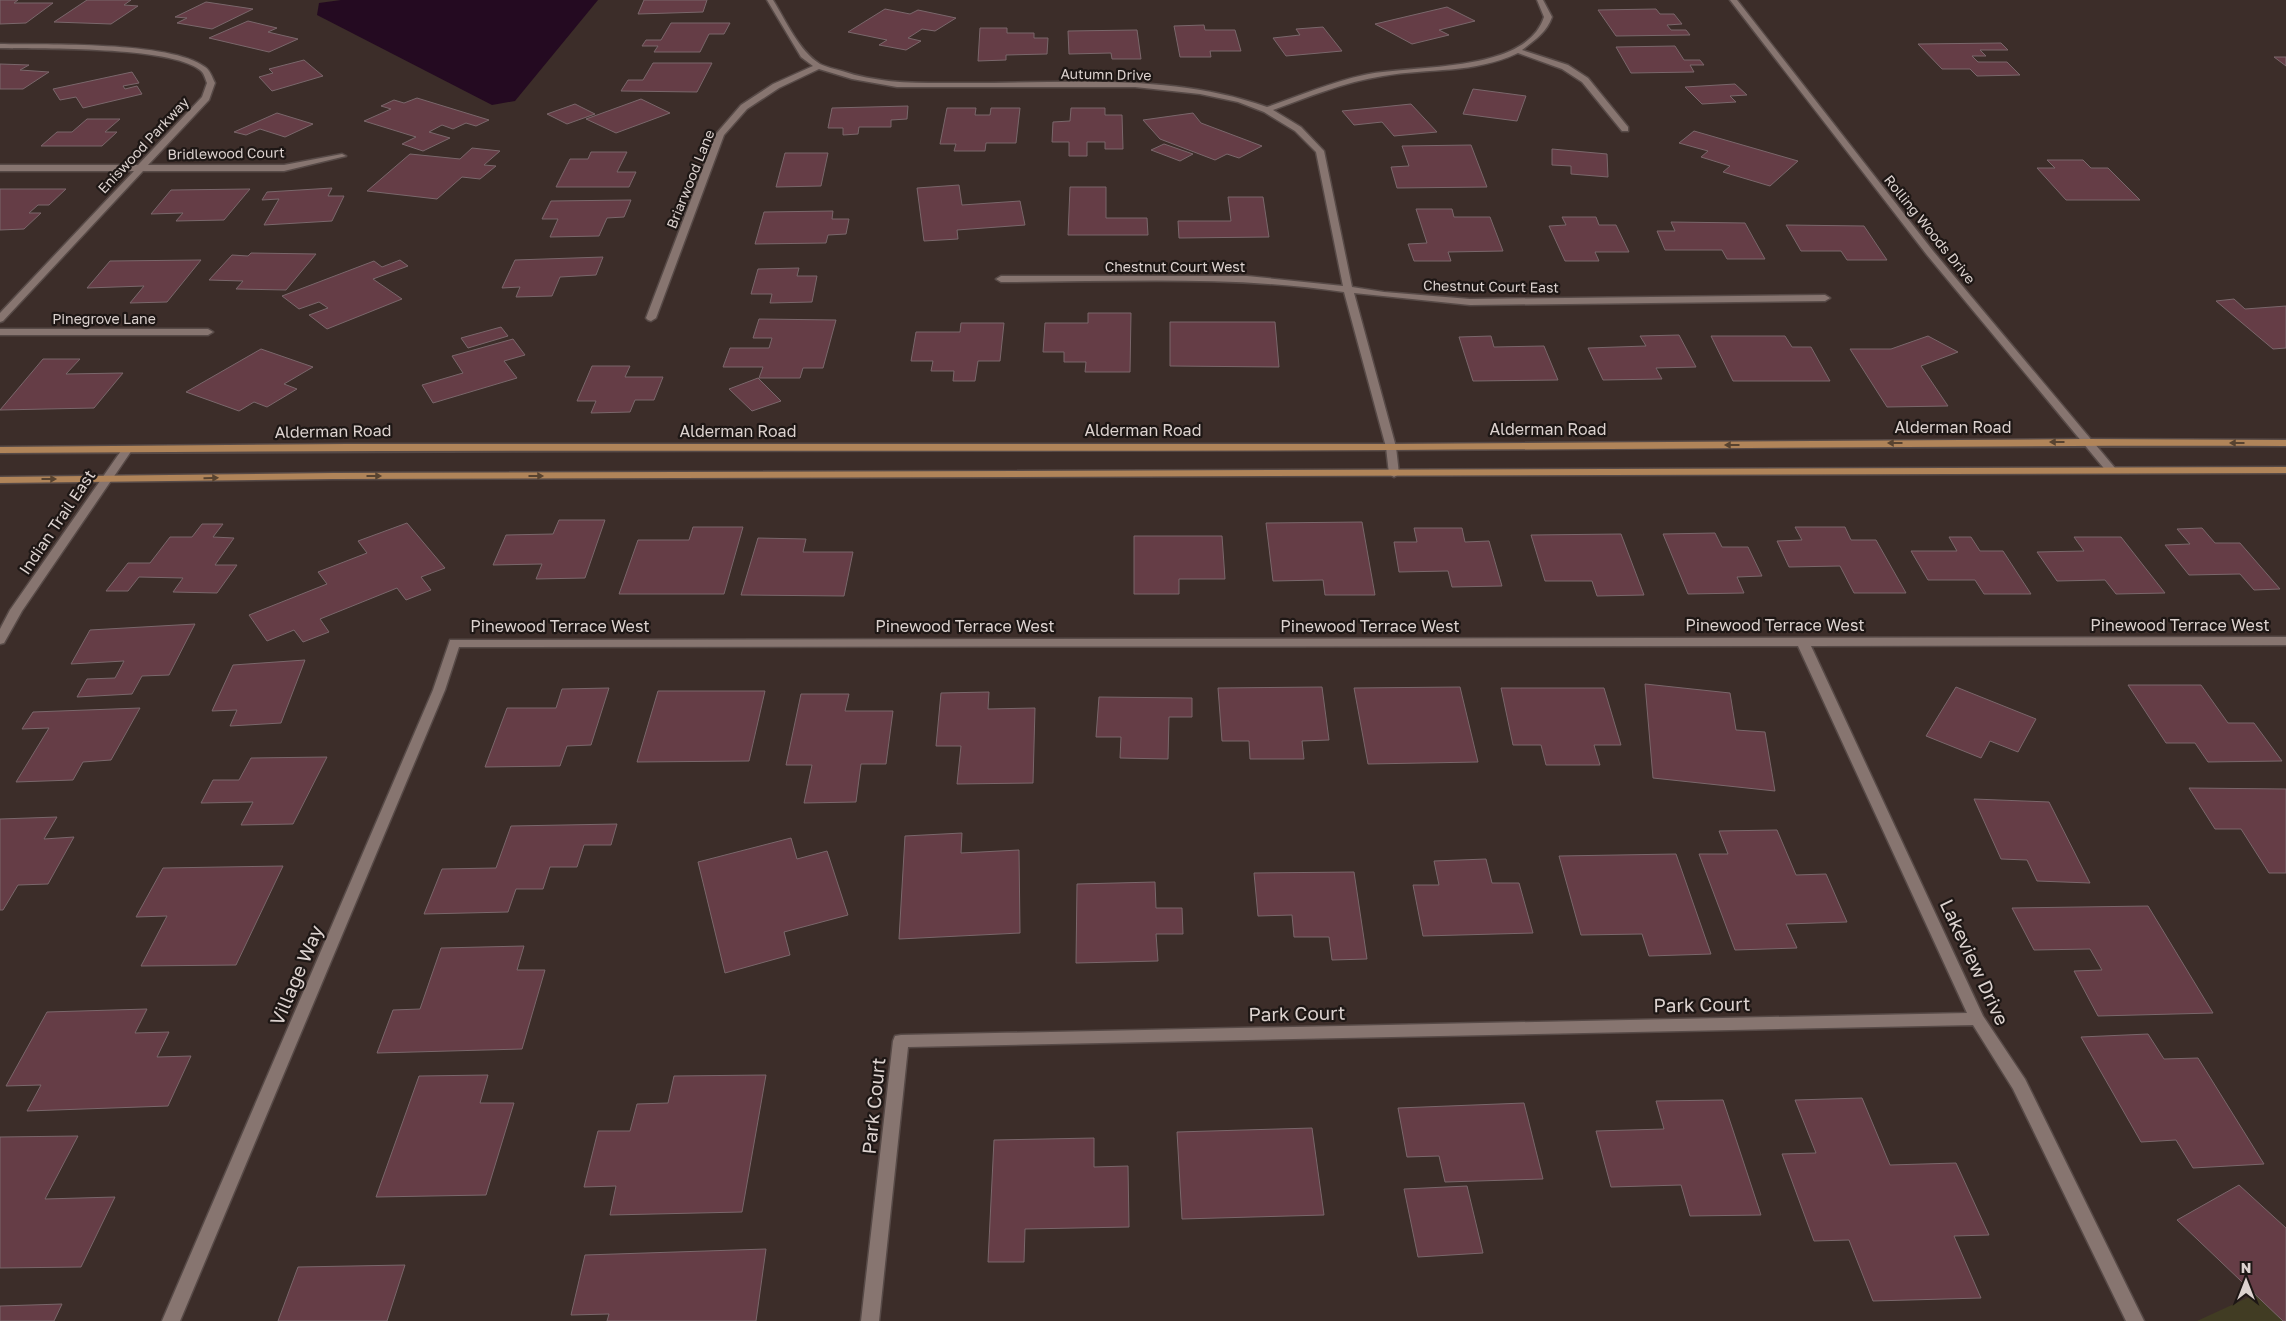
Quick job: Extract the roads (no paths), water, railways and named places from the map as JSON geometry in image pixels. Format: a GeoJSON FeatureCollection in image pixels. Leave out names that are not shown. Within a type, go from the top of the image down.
{"type":"FeatureCollection","features":[{"type":"Feature","properties":{"kind":"main road","name":"Alderman Road"},"geometry":{"type":"LineString","coordinates":[[0,450],[366,447],[2286,443]]}},
{"type":"Feature","properties":{"kind":"main road"},"geometry":{"type":"LineString","coordinates":[[0,480],[333,476],[2286,470]]}},
{"type":"Feature","properties":{"kind":"street","name":"Autumn Drive"},"geometry":{"type":"LineString","coordinates":[[770,0],[804,55],[818,66],[852,77],[897,85],[1135,85],[1200,92],[1240,100],[1266,110],[1298,129],[1320,151],[1348,290]]}},
{"type":"Feature","properties":{"kind":"street"},"geometry":{"type":"LineString","coordinates":[[1266,110],[1361,78],[1394,72],[1478,64],[1508,57],[1519,51],[1544,29],[1548,17],[1540,0]]}},
{"type":"Feature","properties":{"kind":"street","name":"Rolling Woods Drive"},"geometry":{"type":"LineString","coordinates":[[1733,0],[1925,248],[2111,470]]}},
{"type":"Feature","properties":{"kind":"street","name":"Eniswood Parkway"},"geometry":{"type":"LineString","coordinates":[[0,46],[151,53],[187,60],[204,69],[211,83],[206,98],[0,319]]}},
{"type":"Feature","properties":{"kind":"street"},"geometry":{"type":"LineString","coordinates":[[1519,51],[1565,67],[1585,80],[1625,129]]}},
{"type":"Feature","properties":{"kind":"street","name":"Briarwood Lane"},"geometry":{"type":"LineString","coordinates":[[651,318],[720,134],[744,106],[776,86],[818,66]]}},
{"type":"Feature","properties":{"kind":"street","name":"Bridlewood Court"},"geometry":{"type":"LineString","coordinates":[[0,168],[284,168],[342,156]]}},
{"type":"Feature","properties":{"kind":"street","name":"Chestnut Court West"},"geometry":{"type":"LineString","coordinates":[[1001,279],[1247,279],[1311,284],[1348,290]]}},
{"type":"Feature","properties":{"kind":"street"},"geometry":{"type":"LineString","coordinates":[[1348,290],[1391,446],[1394,474]]}},
{"type":"Feature","properties":{"kind":"street","name":"Chestnut Court East"},"geometry":{"type":"LineString","coordinates":[[1348,290],[1470,302],[1825,298]]}},
{"type":"Feature","properties":{"kind":"street","name":"Pinegrove Lane"},"geometry":{"type":"LineString","coordinates":[[0,332],[208,332]]}},
{"type":"Feature","properties":{"kind":"street","name":"Indian Trail East"},"geometry":{"type":"LineString","coordinates":[[0,640],[16,610],[128,450]]}},
{"type":"Feature","properties":{"kind":"street","name":"Lakeview Drive"},"geometry":{"type":"LineString","coordinates":[[1803,642],[1977,1018],[2019,1084],[2135,1321]]}},
{"type":"Feature","properties":{"kind":"street","name":"Pinewood Terrace West"},"geometry":{"type":"LineString","coordinates":[[454,643],[2285,643]]}},
{"type":"Feature","properties":{"kind":"street","name":"Village Way"},"geometry":{"type":"LineString","coordinates":[[171,1321],[439,690],[454,643]]}},
{"type":"Feature","properties":{"kind":"street","name":"Park Court"},"geometry":{"type":"LineString","coordinates":[[870,1321],[901,1041],[1977,1018]]}}]}
